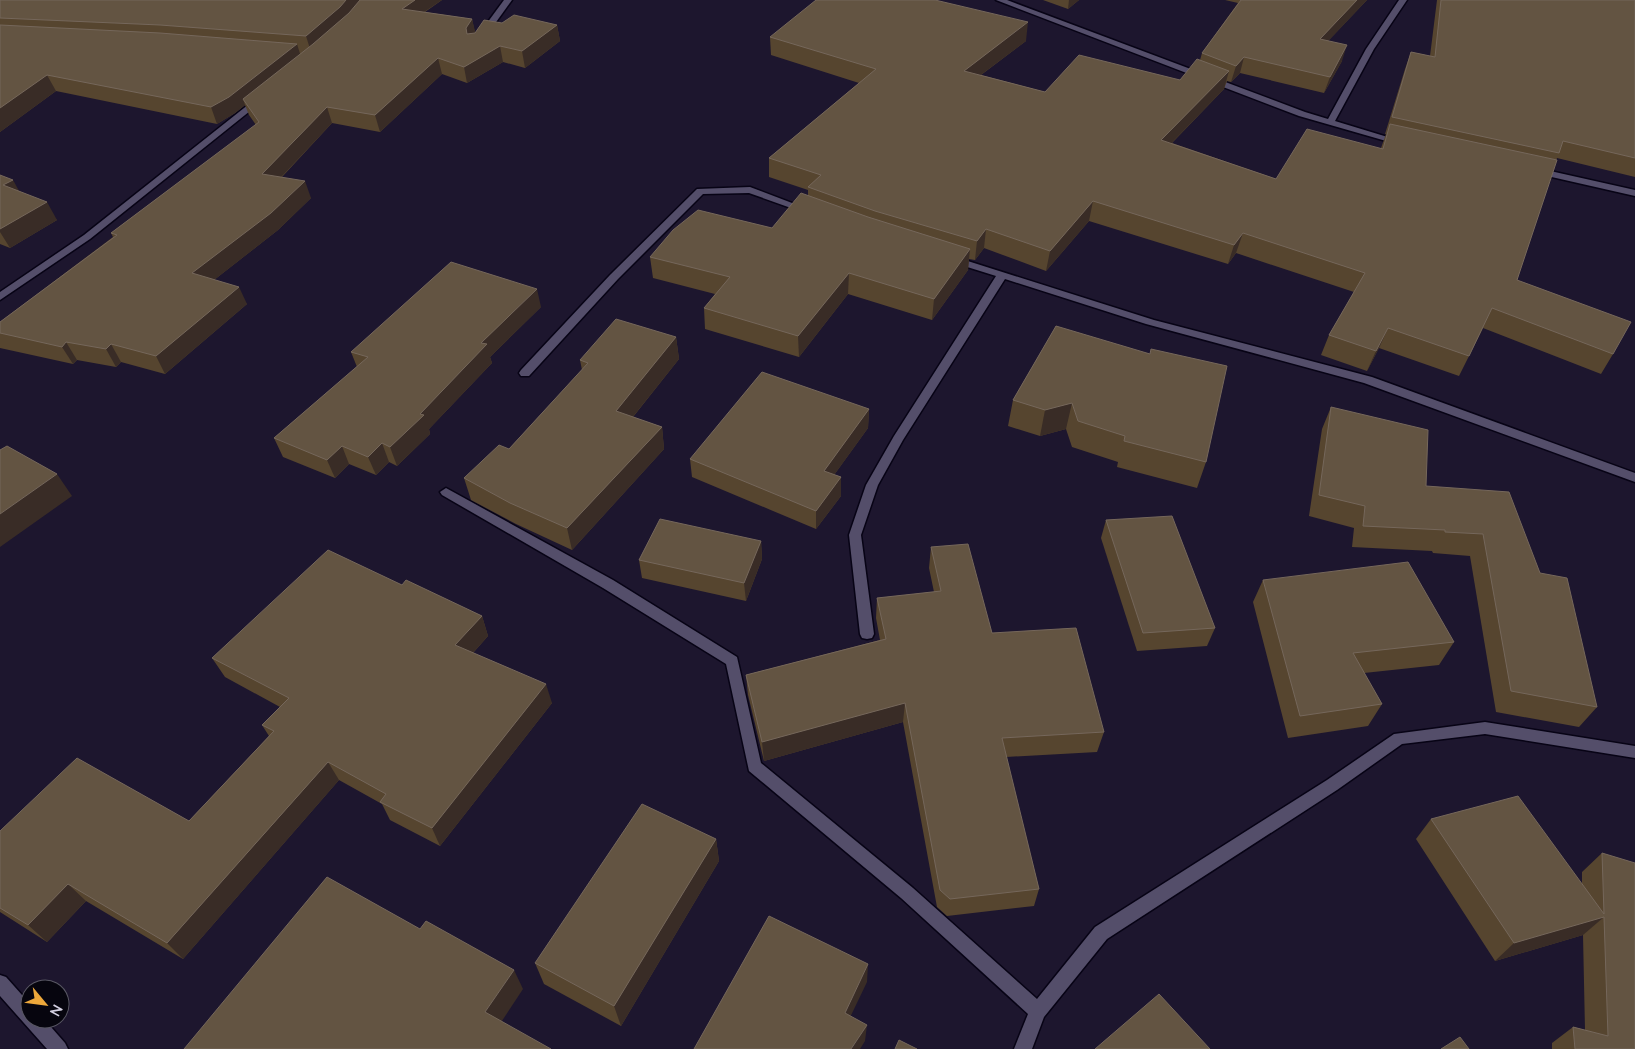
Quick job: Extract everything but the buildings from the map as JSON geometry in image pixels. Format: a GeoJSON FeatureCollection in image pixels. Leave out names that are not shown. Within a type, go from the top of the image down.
{"type":"FeatureCollection","features":[{"type":"Feature","properties":{"kind":"street"},"geometry":{"type":"LineString","coordinates":[[480,38],[508,0]]}},
{"type":"Feature","properties":{"kind":"street"},"geometry":{"type":"LineString","coordinates":[[1000,0],[1302,114],[1414,145]]}},
{"type":"Feature","properties":{"kind":"street"},"geometry":{"type":"LineString","coordinates":[[1330,122],[1370,49],[1403,0]]}},
{"type":"Feature","properties":{"kind":"street"},"geometry":{"type":"LineString","coordinates":[[0,297],[87,237],[269,93]]}},
{"type":"Feature","properties":{"kind":"street"},"geometry":{"type":"LineString","coordinates":[[1529,170],[1635,193]]}},
{"type":"Feature","properties":{"kind":"street"},"geometry":{"type":"LineString","coordinates":[[525,373],[614,277],[700,191],[750,190],[815,214]]}},
{"type":"Feature","properties":{"kind":"street"},"geometry":{"type":"LineString","coordinates":[[937,254],[1150,322],[1368,380],[1635,478]]}},
{"type":"Feature","properties":{"kind":"street"},"geometry":{"type":"LineString","coordinates":[[867,634],[855,535],[872,485],[898,439],[1003,274]]}},
{"type":"Feature","properties":{"kind":"street"},"geometry":{"type":"LineString","coordinates":[[446,492],[608,584],[732,661],[754,766],[907,893],[1038,1011]]}},
{"type":"Feature","properties":{"kind":"street"},"geometry":{"type":"LineString","coordinates":[[1023,1049],[1038,1011],[1101,933],[1332,785],[1399,738],[1485,728],[1635,752]]}},
{"type":"Feature","properties":{"kind":"street"},"geometry":{"type":"LineString","coordinates":[[0,982],[20,1005]]}},
{"type":"Feature","properties":{"kind":"street"},"geometry":{"type":"LineString","coordinates":[[41,1029],[59,1049]]}}]}
